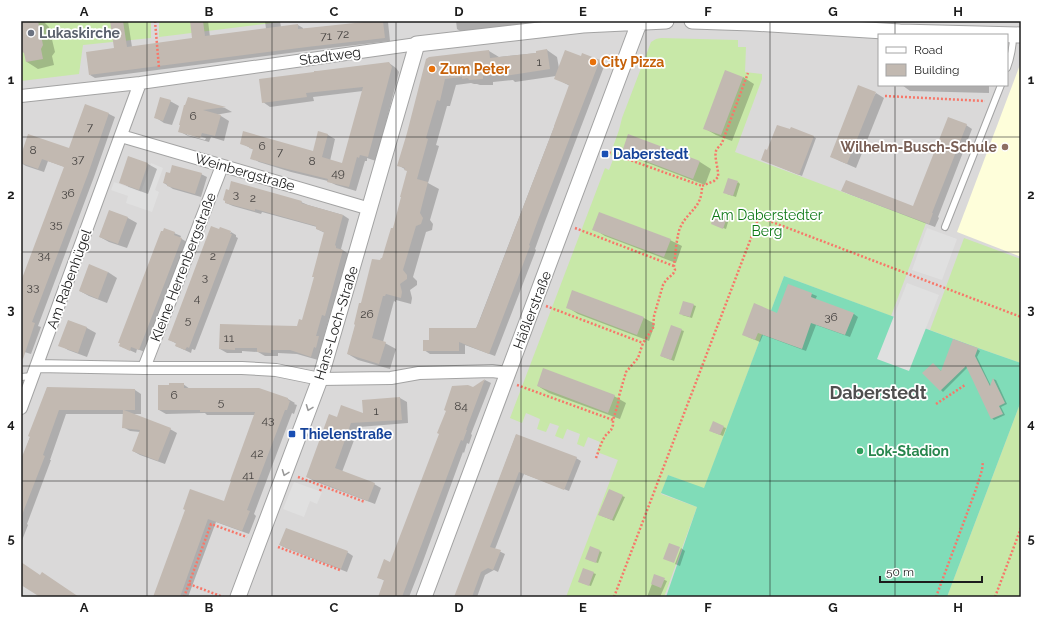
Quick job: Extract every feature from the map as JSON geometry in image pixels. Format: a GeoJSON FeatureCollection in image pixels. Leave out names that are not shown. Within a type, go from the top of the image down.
{"type":"FeatureCollection","features":[{"type":"Feature","properties":{"kind":"street","name":"Stadtweg"},"geometry":{"type":"LineString","coordinates":[[21,96],[140,83],[418,44],[583,25],[666,21]]}},
{"type":"Feature","properties":{"kind":"street"},"geometry":{"type":"LineString","coordinates":[[692,21],[900,32],[978,34]]}},
{"type":"Feature","properties":{"kind":"street","name":"Häßlerstraße"},"geometry":{"type":"LineString","coordinates":[[424,597],[639,23]]}},
{"type":"Feature","properties":{"kind":"street","name":"Hans-Loch-Straße"},"geometry":{"type":"LineString","coordinates":[[238,597],[320,379],[418,44]]}},
{"type":"Feature","properties":{"kind":"street","name":"Am Rabenhügel"},"geometry":{"type":"LineString","coordinates":[[21,408],[107,184],[121,136],[140,83]]}},
{"type":"Feature","properties":{"kind":"street","name":"Weinbergstraße"},"geometry":{"type":"LineString","coordinates":[[121,136],[370,208]]}},
{"type":"Feature","properties":{"kind":"street","name":"Kleine Herrenbergstraße"},"geometry":{"type":"LineString","coordinates":[[144,368],[222,166]]}},
{"type":"Feature","properties":{"kind":"street"},"geometry":{"type":"LineString","coordinates":[[35,371],[144,368],[242,368],[276,370],[320,379],[391,378],[419,373],[492,371],[507,377]]}},
{"type":"Feature","properties":{"kind":"lane"},"geometry":{"type":"LineString","coordinates":[[1008,65],[1017,35]]}},
{"type":"Feature","properties":{"kind":"lane"},"geometry":{"type":"LineString","coordinates":[[945,227],[1001,86]]}},
{"type":"Feature","properties":{"kind":"lane"},"geometry":{"type":"LineString","coordinates":[[21,377],[35,371]]}},
{"type":"Feature","properties":{"kind":"path"},"geometry":{"type":"LineString","coordinates":[[155,21],[160,80]]}},
{"type":"Feature","properties":{"kind":"path"},"geometry":{"type":"LineString","coordinates":[[593,146],[702,186],[714,181],[718,177],[719,172],[716,151],[722,143],[748,73]]}},
{"type":"Feature","properties":{"kind":"path"},"geometry":{"type":"LineString","coordinates":[[886,96],[995,101]]}},
{"type":"Feature","properties":{"kind":"path"},"geometry":{"type":"LineString","coordinates":[[596,458],[605,436],[611,430],[613,425],[612,420],[618,404],[626,372],[638,358],[643,342],[653,328],[654,316],[663,285],[675,270],[674,266],[680,227],[700,202],[702,186]]}},
{"type":"Feature","properties":{"kind":"path"},"geometry":{"type":"LineString","coordinates":[[614,597],[758,217],[1021,316]]}},
{"type":"Feature","properties":{"kind":"path"},"geometry":{"type":"LineString","coordinates":[[564,224],[674,266]]}},
{"type":"Feature","properties":{"kind":"path"},"geometry":{"type":"LineString","coordinates":[[535,302],[643,342]]}},
{"type":"Feature","properties":{"kind":"path"},"geometry":{"type":"LineString","coordinates":[[507,377],[612,420]]}},
{"type":"Feature","properties":{"kind":"path"},"geometry":{"type":"LineString","coordinates":[[936,404],[965,385]]}},
{"type":"Feature","properties":{"kind":"path"},"geometry":{"type":"LineString","coordinates":[[936,597],[976,489],[982,470],[983,461]]}},
{"type":"Feature","properties":{"kind":"path"},"geometry":{"type":"LineString","coordinates":[[294,476],[365,502]]}},
{"type":"Feature","properties":{"kind":"path"},"geometry":{"type":"LineString","coordinates":[[320,491],[322,485]]}},
{"type":"Feature","properties":{"kind":"path"},"geometry":{"type":"LineString","coordinates":[[184,597],[211,524],[242,535]]}},
{"type":"Feature","properties":{"kind":"path"},"geometry":{"type":"LineString","coordinates":[[995,597],[1021,528]]}},
{"type":"Feature","properties":{"kind":"path"},"geometry":{"type":"LineString","coordinates":[[278,547],[340,570]]}},
{"type":"Feature","properties":{"kind":"path"},"geometry":{"type":"LineString","coordinates":[[188,584],[223,597]]}},
{"type":"Feature","properties":{"kind":"shaded area"},"geometry":{"type":"Polygon","coordinates":[[[21,21],[1021,21],[1021,597],[21,597],[21,21]]]}},
{"type":"Feature","properties":{"kind":"shaded area","name":"Wilhelm-Busch-Schule"},"geometry":{"type":"Polygon","coordinates":[[[1021,62],[1021,257],[957,232],[1021,62]]]}},
{"type":"Feature","properties":{"kind":"shaded area"},"geometry":{"type":"Polygon","coordinates":[[[151,163],[163,168],[155,190],[159,192],[152,212],[126,203],[128,196],[111,190],[114,182],[141,192],[151,163]]]}},
{"type":"Feature","properties":{"kind":"shaded area"},"geometry":{"type":"Polygon","coordinates":[[[927,228],[957,239],[942,280],[912,270],[927,228]]]}},
{"type":"Feature","properties":{"kind":"shaded area"},"geometry":{"type":"Polygon","coordinates":[[[907,283],[939,295],[909,371],[877,359],[907,283]]]}},
{"type":"Feature","properties":{"kind":"shaded area"},"geometry":{"type":"Polygon","coordinates":[[[294,482],[322,492],[317,504],[310,501],[304,517],[283,509],[294,482]]]}},
{"type":"Feature","properties":{"kind":"green space"},"geometry":{"type":"Polygon","coordinates":[[[21,21],[151,21],[151,38],[83,45],[79,74],[21,81],[21,21]]]}},
{"type":"Feature","properties":{"kind":"green space"},"geometry":{"type":"Polygon","coordinates":[[[159,21],[289,21],[159,37],[159,21]]]}},
{"type":"Feature","properties":{"kind":"green space","name":"Am Daberstedter Berg"},"geometry":{"type":"Polygon","coordinates":[[[661,38],[738,40],[738,47],[746,47],[745,72],[762,74],[762,79],[735,152],[926,223],[891,316],[784,276],[704,489],[668,475],[661,494],[697,507],[664,597],[566,597],[618,460],[597,452],[600,442],[588,437],[584,447],[577,444],[580,434],[567,429],[563,439],[555,436],[559,426],[550,423],[546,432],[537,429],[540,419],[526,413],[522,423],[510,418],[605,168],[609,170],[614,157],[610,155],[622,118],[651,42],[661,38]]]}},
{"type":"Feature","properties":{"kind":"green space"},"geometry":{"type":"Polygon","coordinates":[[[964,238],[1021,259],[1021,363],[930,330],[964,238]]]}},
{"type":"Feature","properties":{"kind":"green space","name":"Lok-Stadion"},"geometry":{"type":"Polygon","coordinates":[[[784,276],[1021,363],[1021,401],[947,597],[666,597],[697,507],[661,493],[668,475],[704,488],[784,276]]]}},
{"type":"Feature","properties":{"kind":"green space"},"geometry":{"type":"Polygon","coordinates":[[[1021,401],[1021,597],[947,597],[1021,401]]]}},
{"type":"Feature","properties":{"kind":"building","name":"Lukaskirche"},"geometry":{"type":"Polygon","coordinates":[[[21,21],[38,21],[43,45],[41,49],[43,59],[26,62],[24,53],[21,51],[21,21]]]}},
{"type":"Feature","properties":{"kind":"building"},"geometry":{"type":"Polygon","coordinates":[[[110,21],[123,21],[127,47],[192,38],[190,21],[203,21],[205,36],[298,24],[298,29],[364,21],[383,21],[385,38],[89,75],[86,52],[114,48],[110,21]]]}},
{"type":"Feature","properties":{"kind":"building"},"geometry":{"type":"Polygon","coordinates":[[[547,49],[550,69],[504,76],[503,74],[483,76],[483,79],[469,80],[468,78],[462,79],[462,77],[445,79],[440,101],[437,100],[426,138],[428,139],[417,179],[428,182],[420,213],[423,218],[421,224],[416,226],[403,270],[407,275],[407,279],[400,284],[402,292],[401,298],[386,294],[383,296],[372,338],[386,342],[379,364],[347,354],[359,303],[361,303],[372,259],[380,260],[382,258],[391,228],[393,228],[407,171],[404,170],[405,168],[397,166],[426,59],[429,57],[489,50],[490,58],[536,53],[536,51],[547,49]]]}},
{"type":"Feature","properties":{"kind":"building"},"geometry":{"type":"Polygon","coordinates":[[[565,50],[581,56],[582,53],[600,60],[538,220],[529,245],[530,246],[489,354],[459,342],[459,351],[423,351],[423,340],[429,340],[429,328],[476,328],[479,322],[569,85],[554,79],[565,50]]]}},
{"type":"Feature","properties":{"kind":"building"},"geometry":{"type":"Polygon","coordinates":[[[389,62],[392,67],[368,157],[360,155],[359,158],[357,157],[349,187],[327,182],[328,179],[250,159],[253,149],[240,144],[243,131],[313,151],[318,131],[328,134],[322,157],[342,163],[363,87],[306,93],[307,97],[262,103],[259,79],[389,62]]]}},
{"type":"Feature","properties":{"kind":"building"},"geometry":{"type":"Polygon","coordinates":[[[725,70],[743,77],[721,135],[703,129],[725,70]]]}},
{"type":"Feature","properties":{"kind":"building"},"geometry":{"type":"Polygon","coordinates":[[[858,85],[876,92],[847,164],[830,157],[858,85]]]}},
{"type":"Feature","properties":{"kind":"building"},"geometry":{"type":"Polygon","coordinates":[[[160,97],[171,100],[163,121],[154,118],[160,97]]]}},
{"type":"Feature","properties":{"kind":"building"},"geometry":{"type":"Polygon","coordinates":[[[188,97],[226,107],[203,110],[221,115],[215,136],[202,133],[200,138],[178,132],[184,105],[188,97]]]}},
{"type":"Feature","properties":{"kind":"building"},"geometry":{"type":"Polygon","coordinates":[[[85,104],[109,113],[88,174],[32,322],[35,323],[23,359],[21,358],[21,281],[64,167],[42,159],[38,169],[21,163],[21,155],[28,134],[69,148],[85,104]]]}},
{"type":"Feature","properties":{"kind":"building"},"geometry":{"type":"Polygon","coordinates":[[[948,117],[967,124],[929,224],[841,191],[846,180],[913,206],[948,117]]]}},
{"type":"Feature","properties":{"kind":"building"},"geometry":{"type":"Polygon","coordinates":[[[777,125],[790,129],[791,127],[814,136],[799,175],[761,160],[765,149],[767,150],[777,125]]]}},
{"type":"Feature","properties":{"kind":"building"},"geometry":{"type":"Polygon","coordinates":[[[628,134],[700,161],[693,179],[622,152],[628,134]]]}},
{"type":"Feature","properties":{"kind":"building"},"geometry":{"type":"Polygon","coordinates":[[[128,156],[148,163],[139,190],[119,183],[128,156]]]}},
{"type":"Feature","properties":{"kind":"building"},"geometry":{"type":"Polygon","coordinates":[[[172,165],[202,173],[195,194],[167,186],[167,184],[163,183],[166,172],[170,173],[172,165]]]}},
{"type":"Feature","properties":{"kind":"building"},"geometry":{"type":"Polygon","coordinates":[[[728,178],[738,181],[733,196],[723,193],[728,178]]]}},
{"type":"Feature","properties":{"kind":"building"},"geometry":{"type":"Polygon","coordinates":[[[231,181],[302,201],[301,203],[343,215],[335,245],[336,248],[343,250],[325,316],[322,315],[316,336],[319,336],[316,348],[314,347],[311,357],[290,350],[271,350],[271,353],[257,352],[257,348],[235,348],[235,350],[219,349],[220,324],[297,326],[299,319],[302,320],[314,277],[312,277],[324,232],[316,229],[316,226],[255,209],[255,211],[225,203],[223,200],[226,189],[229,190],[231,181]]]}},
{"type":"Feature","properties":{"kind":"building"},"geometry":{"type":"Polygon","coordinates":[[[109,210],[128,217],[118,244],[99,237],[109,210]]]}},
{"type":"Feature","properties":{"kind":"building"},"geometry":{"type":"Polygon","coordinates":[[[599,212],[671,239],[664,257],[592,230],[599,212]]]}},
{"type":"Feature","properties":{"kind":"building"},"geometry":{"type":"Polygon","coordinates":[[[715,212],[727,217],[723,229],[711,224],[715,212]]]}},
{"type":"Feature","properties":{"kind":"building"},"geometry":{"type":"Polygon","coordinates":[[[211,226],[219,229],[220,227],[231,231],[230,234],[232,234],[189,348],[187,347],[185,350],[175,346],[176,343],[168,340],[211,226]]]}},
{"type":"Feature","properties":{"kind":"building"},"geometry":{"type":"Polygon","coordinates":[[[164,228],[175,232],[174,235],[182,238],[139,350],[131,347],[130,351],[119,346],[120,343],[118,343],[161,231],[163,231],[164,228]]]}},
{"type":"Feature","properties":{"kind":"building"},"geometry":{"type":"Polygon","coordinates":[[[89,264],[108,272],[98,299],[79,291],[89,264]]]}},
{"type":"Feature","properties":{"kind":"building"},"geometry":{"type":"Polygon","coordinates":[[[788,284],[812,293],[811,297],[854,313],[845,335],[811,323],[802,349],[758,333],[755,340],[742,335],[754,303],[777,313],[788,284]]]}},
{"type":"Feature","properties":{"kind":"building"},"geometry":{"type":"Polygon","coordinates":[[[572,290],[644,317],[637,335],[566,308],[572,290]]]}},
{"type":"Feature","properties":{"kind":"building"},"geometry":{"type":"Polygon","coordinates":[[[683,301],[694,304],[690,317],[679,314],[683,301]]]}},
{"type":"Feature","properties":{"kind":"building"},"geometry":{"type":"Polygon","coordinates":[[[68,320],[87,327],[78,353],[58,346],[68,320]]]}},
{"type":"Feature","properties":{"kind":"building"},"geometry":{"type":"Polygon","coordinates":[[[671,325],[682,329],[671,360],[660,356],[671,325]]]}},
{"type":"Feature","properties":{"kind":"building"},"geometry":{"type":"Polygon","coordinates":[[[953,339],[978,348],[975,356],[990,386],[993,378],[1005,403],[999,406],[1003,414],[991,419],[966,366],[940,391],[922,373],[933,363],[941,371],[953,339]]]}},
{"type":"Feature","properties":{"kind":"building"},"geometry":{"type":"Polygon","coordinates":[[[543,368],[615,395],[608,413],[537,386],[543,368]]]}},
{"type":"Feature","properties":{"kind":"building"},"geometry":{"type":"Polygon","coordinates":[[[485,379],[463,441],[461,440],[457,450],[402,597],[378,597],[384,580],[377,578],[384,559],[390,562],[439,434],[437,433],[446,411],[444,410],[452,386],[468,385],[473,387],[485,379]]]}},
{"type":"Feature","properties":{"kind":"building"},"geometry":{"type":"Polygon","coordinates":[[[169,383],[184,383],[184,388],[259,388],[288,398],[290,401],[287,410],[285,410],[247,510],[250,511],[242,531],[208,519],[180,597],[153,597],[185,510],[183,509],[190,489],[224,501],[255,412],[158,410],[158,385],[169,385],[169,383]]]}},
{"type":"Feature","properties":{"kind":"building"},"geometry":{"type":"Polygon","coordinates":[[[47,387],[135,389],[135,410],[124,410],[171,428],[158,461],[132,451],[140,430],[122,428],[123,410],[59,410],[43,455],[45,456],[22,515],[21,459],[30,437],[28,436],[47,387]]]}},
{"type":"Feature","properties":{"kind":"building"},"geometry":{"type":"Polygon","coordinates":[[[400,397],[402,420],[351,423],[335,468],[375,483],[368,501],[306,477],[329,414],[337,417],[341,405],[363,413],[362,400],[400,397]]]}},
{"type":"Feature","properties":{"kind":"building"},"geometry":{"type":"Polygon","coordinates":[[[713,421],[724,426],[720,435],[709,431],[713,421]]]}},
{"type":"Feature","properties":{"kind":"building"},"geometry":{"type":"Polygon","coordinates":[[[516,434],[577,457],[564,490],[519,472],[490,547],[501,550],[493,570],[488,568],[481,572],[472,597],[454,597],[516,434]]]}},
{"type":"Feature","properties":{"kind":"building"},"geometry":{"type":"Polygon","coordinates":[[[609,489],[623,495],[612,520],[598,515],[609,489]]]}},
{"type":"Feature","properties":{"kind":"building"},"geometry":{"type":"Polygon","coordinates":[[[286,528],[348,551],[341,569],[279,545],[286,528]]]}},
{"type":"Feature","properties":{"kind":"building"},"geometry":{"type":"Polygon","coordinates":[[[669,543],[680,547],[674,563],[663,559],[669,543]]]}},
{"type":"Feature","properties":{"kind":"building"},"geometry":{"type":"Polygon","coordinates":[[[590,546],[600,550],[596,563],[585,559],[590,546]]]}},
{"type":"Feature","properties":{"kind":"building"},"geometry":{"type":"Polygon","coordinates":[[[21,562],[40,575],[42,572],[79,597],[40,597],[21,585],[21,562]]]}},
{"type":"Feature","properties":{"kind":"building"},"geometry":{"type":"Polygon","coordinates":[[[583,568],[594,572],[589,586],[578,582],[583,568]]]}},
{"type":"Feature","properties":{"kind":"building"},"geometry":{"type":"Polygon","coordinates":[[[654,574],[665,578],[661,588],[651,584],[654,574]]]}},
{"type":"Feature","properties":{"kind":"place","name":"Lukaskirche"},"geometry":{"type":"Point","coordinates":[31,33]}},
{"type":"Feature","properties":{"kind":"place","name":"City Pizza"},"geometry":{"type":"Point","coordinates":[593,62]}},
{"type":"Feature","properties":{"kind":"place","name":"Zum Peter"},"geometry":{"type":"Point","coordinates":[432,69]}},
{"type":"Feature","properties":{"kind":"place","name":"Wilhelm-Busch-Schule"},"geometry":{"type":"Point","coordinates":[1005,147]}},
{"type":"Feature","properties":{"kind":"place","name":"Daberstedt"},"geometry":{"type":"Point","coordinates":[605,154]}},
{"type":"Feature","properties":{"kind":"place","name":"Thielenstraße"},"geometry":{"type":"Point","coordinates":[292,434]}},
{"type":"Feature","properties":{"kind":"place","name":"Lok-Stadion"},"geometry":{"type":"Point","coordinates":[860,451]}},
{"type":"Feature","properties":{"kind":"district","name":"Daberstedt"},"geometry":{"type":"Point","coordinates":[878,393]}}]}
